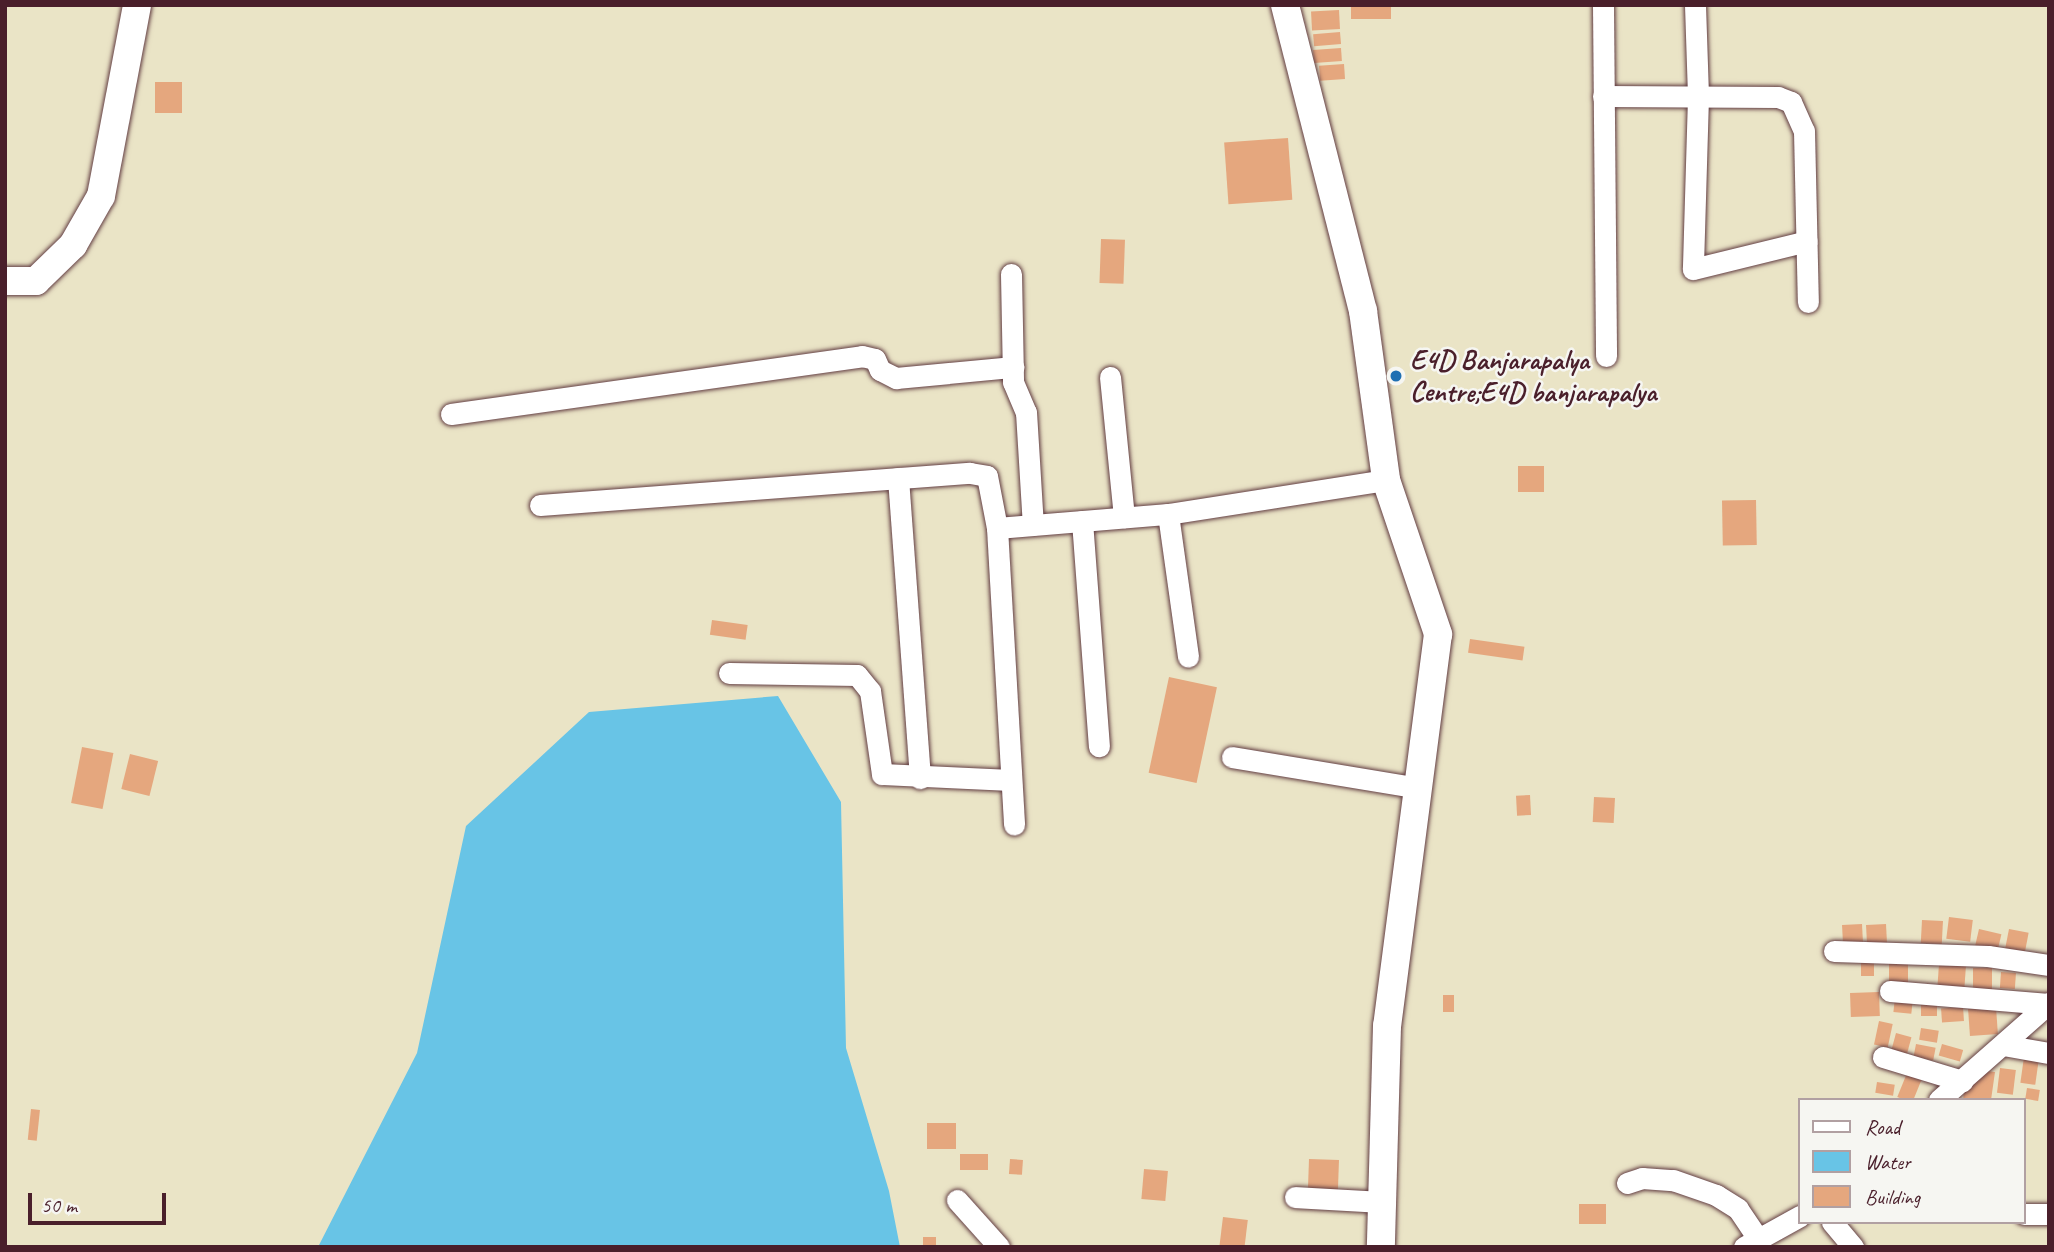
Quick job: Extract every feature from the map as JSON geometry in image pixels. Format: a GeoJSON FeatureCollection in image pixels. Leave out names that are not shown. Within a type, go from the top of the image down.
{"type":"FeatureCollection","features":[{"type":"Feature","properties":{"kind":"street"},"geometry":{"type":"LineString","coordinates":[[5,281],[36,281],[73,245],[102,196],[136,5]]}},
{"type":"Feature","properties":{"kind":"street"},"geometry":{"type":"LineString","coordinates":[[1285,5],[1363,312],[1386,480],[1438,634],[1386,1037],[1381,1247]]}},
{"type":"Feature","properties":{"kind":"street"},"geometry":{"type":"LineString","coordinates":[[1603,5],[1606,356]]}},
{"type":"Feature","properties":{"kind":"street"},"geometry":{"type":"LineString","coordinates":[[1695,5],[1698,97],[1693,270],[1807,241]]}},
{"type":"Feature","properties":{"kind":"street"},"geometry":{"type":"LineString","coordinates":[[1603,96],[1778,97],[1791,102],[1804,131],[1808,302]]}},
{"type":"Feature","properties":{"kind":"street"},"geometry":{"type":"LineString","coordinates":[[1011,274],[1014,388],[1026,412],[1033,525]]}},
{"type":"Feature","properties":{"kind":"street"},"geometry":{"type":"LineString","coordinates":[[451,414],[862,356],[875,359],[880,370],[896,378],[1013,367]]}},
{"type":"Feature","properties":{"kind":"street"},"geometry":{"type":"LineString","coordinates":[[1110,377],[1125,517]]}},
{"type":"Feature","properties":{"kind":"street"},"geometry":{"type":"LineString","coordinates":[[540,505],[970,473],[987,476],[997,528],[1014,825]]}},
{"type":"Feature","properties":{"kind":"street"},"geometry":{"type":"LineString","coordinates":[[898,478],[920,778]]}},
{"type":"Feature","properties":{"kind":"street"},"geometry":{"type":"LineString","coordinates":[[997,528],[1168,514],[1386,480]]}},
{"type":"Feature","properties":{"kind":"street"},"geometry":{"type":"LineString","coordinates":[[1168,514],[1188,657]]}},
{"type":"Feature","properties":{"kind":"street"},"geometry":{"type":"LineString","coordinates":[[1083,521],[1099,746]]}},
{"type":"Feature","properties":{"kind":"street"},"geometry":{"type":"LineString","coordinates":[[729,673],[857,674],[870,691],[882,774],[920,778],[1012,780]]}},
{"type":"Feature","properties":{"kind":"street"},"geometry":{"type":"LineString","coordinates":[[1232,757],[1419,788]]}},
{"type":"Feature","properties":{"kind":"street"},"geometry":{"type":"LineString","coordinates":[[1834,951],[1988,956],[2049,965]]}},
{"type":"Feature","properties":{"kind":"street"},"geometry":{"type":"LineString","coordinates":[[1890,990],[2048,1003]]}},
{"type":"Feature","properties":{"kind":"street"},"geometry":{"type":"LineString","coordinates":[[1942,1098],[2048,1003]]}},
{"type":"Feature","properties":{"kind":"street"},"geometry":{"type":"LineString","coordinates":[[2003,1045],[2049,1053]]}},
{"type":"Feature","properties":{"kind":"street"},"geometry":{"type":"LineString","coordinates":[[1883,1058],[1962,1081]]}},
{"type":"Feature","properties":{"kind":"street"},"geometry":{"type":"LineString","coordinates":[[1627,1183],[1642,1178],[1673,1181],[1716,1195],[1738,1209],[1764,1241],[1798,1217]]}},
{"type":"Feature","properties":{"kind":"street"},"geometry":{"type":"LineString","coordinates":[[1296,1197],[1381,1202]]}},
{"type":"Feature","properties":{"kind":"street"},"geometry":{"type":"LineString","coordinates":[[957,1200],[999,1247]]}},
{"type":"Feature","properties":{"kind":"street"},"geometry":{"type":"LineString","coordinates":[[2026,1214],[2049,1214]]}},
{"type":"Feature","properties":{"kind":"street"},"geometry":{"type":"LineString","coordinates":[[1834,1224],[1853,1247]]}},
{"type":"Feature","properties":{"kind":"water"},"geometry":{"type":"Polygon","coordinates":[[[778,696],[841,802],[846,1048],[889,1191],[900,1247],[318,1247],[417,1053],[466,826],[589,712],[778,696]]]}},
{"type":"Feature","properties":{"kind":"building"},"geometry":{"type":"Polygon","coordinates":[[[1351,5],[1391,5],[1391,19],[1351,19],[1351,5]]]}},
{"type":"Feature","properties":{"kind":"building"},"geometry":{"type":"Polygon","coordinates":[[[1339,10],[1340,29],[1312,30],[1311,11],[1339,10]]]}},
{"type":"Feature","properties":{"kind":"building"},"geometry":{"type":"Polygon","coordinates":[[[1340,32],[1341,44],[1314,46],[1313,34],[1340,32]]]}},
{"type":"Feature","properties":{"kind":"building"},"geometry":{"type":"Polygon","coordinates":[[[1341,48],[1342,61],[1314,63],[1313,50],[1341,48]]]}},
{"type":"Feature","properties":{"kind":"building"},"geometry":{"type":"Polygon","coordinates":[[[1344,64],[1345,79],[1320,81],[1319,66],[1344,64]]]}},
{"type":"Feature","properties":{"kind":"building"},"geometry":{"type":"Polygon","coordinates":[[[155,82],[182,82],[182,113],[155,113],[155,82]]]}},
{"type":"Feature","properties":{"kind":"building"},"geometry":{"type":"Polygon","coordinates":[[[1288,138],[1292,200],[1228,204],[1224,142],[1288,138]]]}},
{"type":"Feature","properties":{"kind":"building"},"geometry":{"type":"Polygon","coordinates":[[[1101,239],[1125,240],[1123,284],[1099,283],[1101,239]]]}},
{"type":"Feature","properties":{"kind":"building"},"geometry":{"type":"Polygon","coordinates":[[[1518,466],[1544,466],[1544,492],[1518,492],[1518,466]]]}},
{"type":"Feature","properties":{"kind":"building"},"geometry":{"type":"Polygon","coordinates":[[[1756,500],[1757,545],[1723,546],[1722,501],[1756,500]]]}},
{"type":"Feature","properties":{"kind":"building"},"geometry":{"type":"Polygon","coordinates":[[[712,620],[748,625],[746,640],[710,635],[712,620]]]}},
{"type":"Feature","properties":{"kind":"building"},"geometry":{"type":"Polygon","coordinates":[[[1470,639],[1524,647],[1523,661],[1468,653],[1470,639]]]}},
{"type":"Feature","properties":{"kind":"building"},"geometry":{"type":"Polygon","coordinates":[[[1169,677],[1217,687],[1197,783],[1149,773],[1169,677]]]}},
{"type":"Feature","properties":{"kind":"building"},"geometry":{"type":"Polygon","coordinates":[[[82,747],[113,753],[103,809],[71,803],[82,747]]]}},
{"type":"Feature","properties":{"kind":"building"},"geometry":{"type":"Polygon","coordinates":[[[130,754],[158,761],[149,796],[121,789],[130,754]]]}},
{"type":"Feature","properties":{"kind":"building"},"geometry":{"type":"Polygon","coordinates":[[[1530,795],[1531,815],[1517,816],[1516,796],[1530,795]]]}},
{"type":"Feature","properties":{"kind":"building"},"geometry":{"type":"Polygon","coordinates":[[[1594,797],[1615,798],[1614,823],[1593,822],[1594,797]]]}},
{"type":"Feature","properties":{"kind":"building"},"geometry":{"type":"Polygon","coordinates":[[[1949,917],[1973,920],[1970,942],[1946,939],[1949,917]]]}},
{"type":"Feature","properties":{"kind":"building"},"geometry":{"type":"Polygon","coordinates":[[[1922,920],[1943,921],[1942,944],[1921,943],[1922,920]]]}},
{"type":"Feature","properties":{"kind":"building"},"geometry":{"type":"Polygon","coordinates":[[[1862,924],[1863,944],[1843,945],[1842,925],[1862,924]]]}},
{"type":"Feature","properties":{"kind":"building"},"geometry":{"type":"Polygon","coordinates":[[[1886,924],[1887,943],[1867,944],[1866,925],[1886,924]]]}},
{"type":"Feature","properties":{"kind":"building"},"geometry":{"type":"Polygon","coordinates":[[[1979,929],[2001,934],[1996,957],[1974,951],[1979,929]]]}},
{"type":"Feature","properties":{"kind":"building"},"geometry":{"type":"Polygon","coordinates":[[[2009,929],[2029,933],[2024,956],[2004,953],[2009,929]]]}},
{"type":"Feature","properties":{"kind":"building"},"geometry":{"type":"Polygon","coordinates":[[[1889,959],[1908,959],[1908,984],[1889,984],[1889,959]]]}},
{"type":"Feature","properties":{"kind":"building"},"geometry":{"type":"Polygon","coordinates":[[[1861,961],[1874,961],[1874,976],[1861,976],[1861,961]]]}},
{"type":"Feature","properties":{"kind":"building"},"geometry":{"type":"Polygon","coordinates":[[[1939,964],[1966,966],[1964,991],[1937,989],[1939,964]]]}},
{"type":"Feature","properties":{"kind":"building"},"geometry":{"type":"Polygon","coordinates":[[[1973,968],[1992,968],[1992,990],[1973,990],[1973,968]]]}},
{"type":"Feature","properties":{"kind":"building"},"geometry":{"type":"Polygon","coordinates":[[[2001,972],[2016,973],[2015,989],[2000,988],[2001,972]]]}},
{"type":"Feature","properties":{"kind":"building"},"geometry":{"type":"Polygon","coordinates":[[[1879,992],[1880,1016],[1851,1017],[1850,993],[1879,992]]]}},
{"type":"Feature","properties":{"kind":"building"},"geometry":{"type":"Polygon","coordinates":[[[1443,995],[1454,995],[1454,1012],[1443,1012],[1443,995]]]}},
{"type":"Feature","properties":{"kind":"building"},"geometry":{"type":"Polygon","coordinates":[[[1895,997],[1913,999],[1911,1014],[1893,1012],[1895,997]]]}},
{"type":"Feature","properties":{"kind":"building"},"geometry":{"type":"Polygon","coordinates":[[[1921,1005],[1937,1005],[1937,1016],[1921,1016],[1921,1005]]]}},
{"type":"Feature","properties":{"kind":"building"},"geometry":{"type":"Polygon","coordinates":[[[1963,1007],[1964,1021],[1942,1023],[1941,1009],[1963,1007]]]}},
{"type":"Feature","properties":{"kind":"building"},"geometry":{"type":"Polygon","coordinates":[[[1996,1007],[1998,1034],[1970,1036],[1968,1009],[1996,1007]]]}},
{"type":"Feature","properties":{"kind":"building"},"geometry":{"type":"Polygon","coordinates":[[[1879,1021],[1893,1024],[1888,1047],[1874,1044],[1879,1021]]]}},
{"type":"Feature","properties":{"kind":"building"},"geometry":{"type":"Polygon","coordinates":[[[1921,1028],[1939,1031],[1937,1043],[1919,1040],[1921,1028]]]}},
{"type":"Feature","properties":{"kind":"building"},"geometry":{"type":"Polygon","coordinates":[[[1896,1033],[1911,1037],[1906,1058],[1890,1054],[1896,1033]]]}},
{"type":"Feature","properties":{"kind":"building"},"geometry":{"type":"Polygon","coordinates":[[[1916,1044],[1936,1048],[1933,1061],[1914,1057],[1916,1044]]]}},
{"type":"Feature","properties":{"kind":"building"},"geometry":{"type":"Polygon","coordinates":[[[1942,1044],[1963,1050],[1960,1062],[1939,1056],[1942,1044]]]}},
{"type":"Feature","properties":{"kind":"building"},"geometry":{"type":"Polygon","coordinates":[[[2024,1057],[2039,1059],[2035,1085],[2020,1083],[2024,1057]]]}},
{"type":"Feature","properties":{"kind":"building"},"geometry":{"type":"Polygon","coordinates":[[[2000,1068],[2016,1070],[2013,1095],[1997,1093],[2000,1068]]]}},
{"type":"Feature","properties":{"kind":"building"},"geometry":{"type":"Polygon","coordinates":[[[1977,1070],[1995,1072],[1991,1098],[1963,1098],[1965,1082],[1975,1083],[1977,1070]]]}},
{"type":"Feature","properties":{"kind":"building"},"geometry":{"type":"Polygon","coordinates":[[[1907,1073],[1922,1079],[1914,1098],[1899,1098],[1897,1097],[1907,1073]]]}},
{"type":"Feature","properties":{"kind":"building"},"geometry":{"type":"Polygon","coordinates":[[[1877,1082],[1895,1085],[1893,1096],[1875,1093],[1877,1082]]]}},
{"type":"Feature","properties":{"kind":"building"},"geometry":{"type":"Polygon","coordinates":[[[2027,1088],[2040,1090],[2038,1101],[2026,1099],[2027,1088]]]}},
{"type":"Feature","properties":{"kind":"building"},"geometry":{"type":"Polygon","coordinates":[[[31,1109],[40,1110],[37,1141],[28,1140],[31,1109]]]}},
{"type":"Feature","properties":{"kind":"building"},"geometry":{"type":"Polygon","coordinates":[[[927,1123],[956,1123],[956,1149],[927,1149],[927,1123]]]}},
{"type":"Feature","properties":{"kind":"building"},"geometry":{"type":"Polygon","coordinates":[[[960,1154],[988,1154],[988,1170],[960,1170],[960,1154]]]}},
{"type":"Feature","properties":{"kind":"building"},"geometry":{"type":"Polygon","coordinates":[[[1010,1159],[1023,1160],[1022,1175],[1009,1174],[1010,1159]]]}},
{"type":"Feature","properties":{"kind":"building"},"geometry":{"type":"Polygon","coordinates":[[[1309,1159],[1339,1160],[1338,1196],[1308,1195],[1309,1159]]]}},
{"type":"Feature","properties":{"kind":"building"},"geometry":{"type":"Polygon","coordinates":[[[1144,1169],[1168,1171],[1165,1201],[1141,1199],[1144,1169]]]}},
{"type":"Feature","properties":{"kind":"building"},"geometry":{"type":"Polygon","coordinates":[[[1579,1204],[1606,1204],[1606,1224],[1579,1224],[1579,1204]]]}},
{"type":"Feature","properties":{"kind":"building"},"geometry":{"type":"Polygon","coordinates":[[[1223,1217],[1248,1220],[1245,1247],[1219,1247],[1223,1217]]]}},
{"type":"Feature","properties":{"kind":"building"},"geometry":{"type":"Polygon","coordinates":[[[923,1237],[936,1237],[936,1247],[923,1247],[923,1237]]]}},
{"type":"Feature","properties":{"kind":"place","name":"E4D Banjarapalya Centre;E4D banjarapalya"},"geometry":{"type":"Point","coordinates":[1396,376]}}]}
